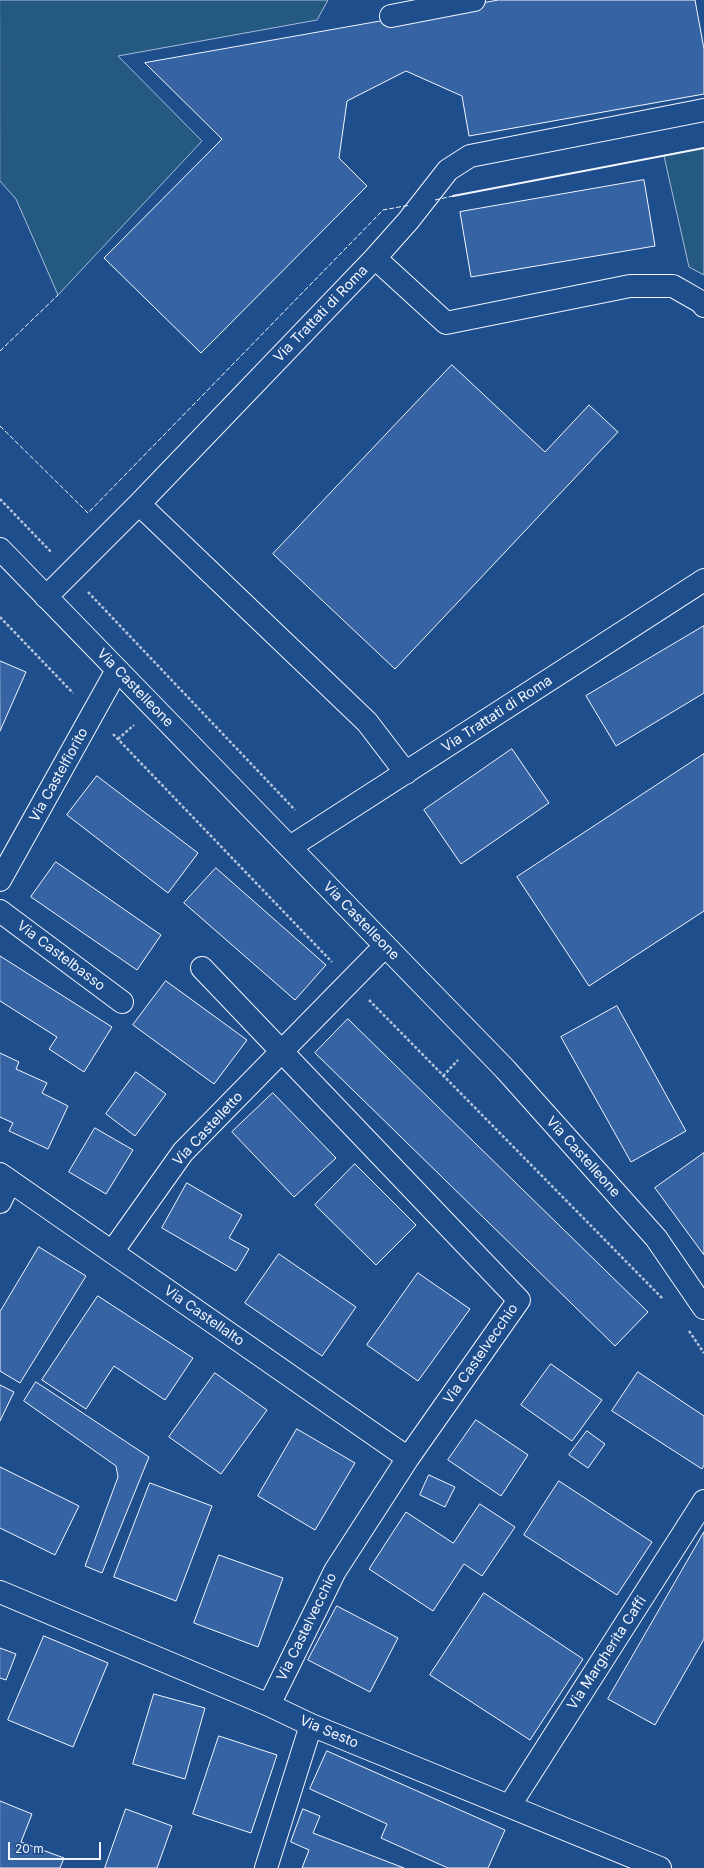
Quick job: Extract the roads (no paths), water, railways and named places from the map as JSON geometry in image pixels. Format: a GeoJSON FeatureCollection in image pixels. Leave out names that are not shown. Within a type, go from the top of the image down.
{"type":"FeatureCollection","features":[{"type":"Feature","properties":{"kind":"street"},"geometry":{"type":"LineString","coordinates":[[391,16],[474,0]]}},
{"type":"Feature","properties":{"kind":"street"},"geometry":{"type":"LineString","coordinates":[[375,258],[408,221],[448,170],[470,156],[704,110]]}},
{"type":"Feature","properties":{"kind":"street","name":"Via Trattati di Roma"},"geometry":{"type":"LineString","coordinates":[[46,597],[139,504],[375,258],[446,323],[630,286],[673,286],[704,306]]}},
{"type":"Feature","properties":{"kind":"street"},"geometry":{"type":"LineString","coordinates":[[139,504],[367,722],[406,773]]}},
{"type":"Feature","properties":{"kind":"street","name":"Via Castelleone"},"geometry":{"type":"LineString","coordinates":[[0,549],[505,1069],[656,1238],[704,1308]]}},
{"type":"Feature","properties":{"kind":"street","name":"Via Trattati di Roma"},"geometry":{"type":"LineString","coordinates":[[290,847],[704,580]]}},
{"type":"Feature","properties":{"kind":"street","name":"Via Castelfiorito"},"geometry":{"type":"LineString","coordinates":[[0,880],[117,670]]}},
{"type":"Feature","properties":{"kind":"street","name":"Via Castelbasso"},"geometry":{"type":"LineString","coordinates":[[0,911],[122,1002]]}},
{"type":"Feature","properties":{"kind":"street","name":"Via Castelletto"},"geometry":{"type":"LineString","coordinates":[[112,1252],[183,1152],[385,946]]}},
{"type":"Feature","properties":{"kind":"street"},"geometry":{"type":"LineString","coordinates":[[202,968],[282,1050]]}},
{"type":"Feature","properties":{"kind":"street","name":"Via Castelvecchio"},"geometry":{"type":"LineString","coordinates":[[269,1705],[334,1571],[408,1458],[519,1300],[282,1050]]}},
{"type":"Feature","properties":{"kind":"street"},"geometry":{"type":"LineString","coordinates":[[0,1202],[5,1177]]}},
{"type":"Feature","properties":{"kind":"street","name":"Via Castellalto"},"geometry":{"type":"LineString","coordinates":[[5,1177],[408,1458]]}},
{"type":"Feature","properties":{"kind":"street","name":"Via Margherita Caffi"},"geometry":{"type":"LineString","coordinates":[[510,1805],[704,1501]]}},
{"type":"Feature","properties":{"kind":"street","name":"Via Sesto"},"geometry":{"type":"LineString","coordinates":[[0,1592],[269,1705],[311,1725],[510,1805],[660,1868]]}},
{"type":"Feature","properties":{"kind":"street"},"geometry":{"type":"LineString","coordinates":[[266,1868],[311,1725]]}}]}
